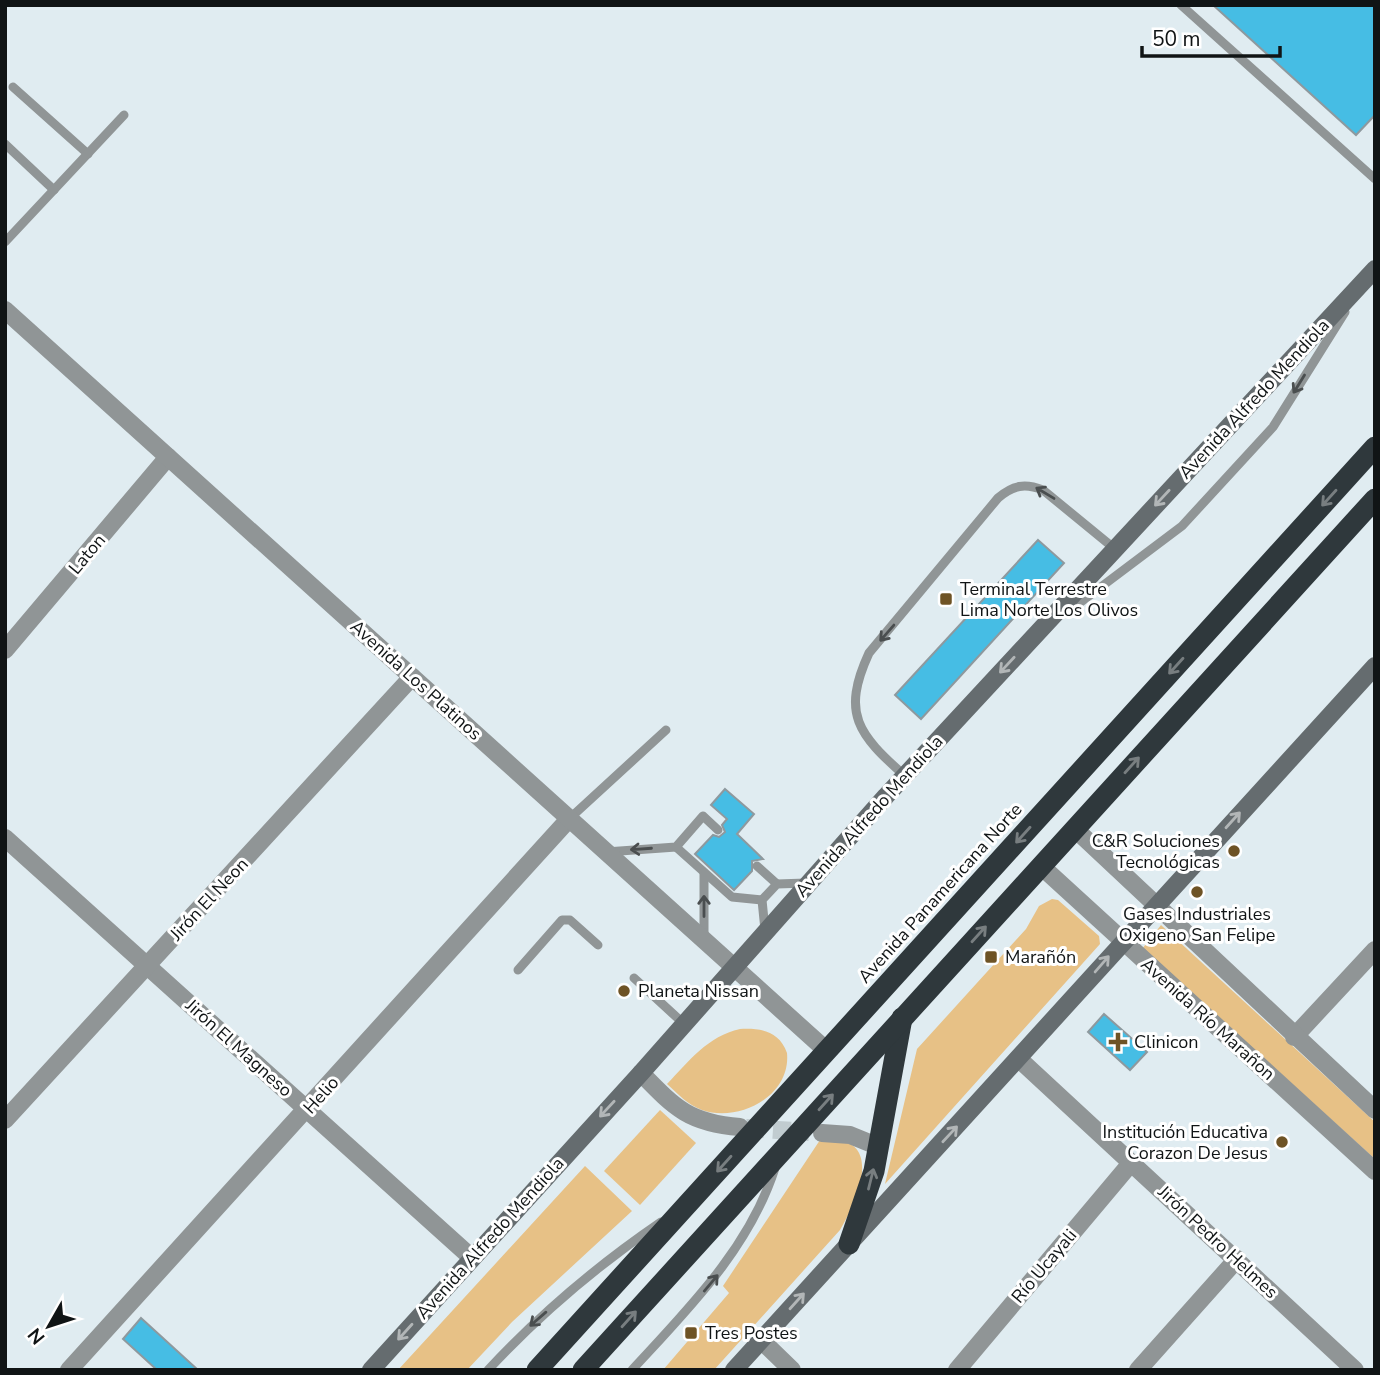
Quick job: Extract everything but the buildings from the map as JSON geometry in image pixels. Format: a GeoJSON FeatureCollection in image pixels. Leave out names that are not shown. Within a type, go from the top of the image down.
{"type":"FeatureCollection","features":[{"type":"Feature","properties":{"kind":"highway","name":"Avenida Panamericana Norte"},"geometry":{"type":"LineString","coordinates":[[537,1370],[1375,447]]}},
{"type":"Feature","properties":{"kind":"highway"},"geometry":{"type":"LineString","coordinates":[[583,1370],[1375,499]]}},
{"type":"Feature","properties":{"kind":"highway"},"geometry":{"type":"LineString","coordinates":[[849,1244],[865,1203],[902,1018]]}},
{"type":"Feature","properties":{"kind":"main road","name":"Avenida Alfredo Mendiola"},"geometry":{"type":"LineString","coordinates":[[371,1370],[641,1073],[765,930],[905,776],[1371,273]]}},
{"type":"Feature","properties":{"kind":"main road"},"geometry":{"type":"LineString","coordinates":[[734,1370],[1375,666]]}},
{"type":"Feature","properties":{"kind":"street","name":"Avenida Los Platinos"},"geometry":{"type":"LineString","coordinates":[[5,310],[827,1051]]}},
{"type":"Feature","properties":{"kind":"street","name":"Laton"},"geometry":{"type":"LineString","coordinates":[[5,650],[168,457]]}},
{"type":"Feature","properties":{"kind":"street","name":"Jirón El Neon"},"geometry":{"type":"LineString","coordinates":[[5,1120],[412,677]]}},
{"type":"Feature","properties":{"kind":"street","name":"Helio"},"geometry":{"type":"LineString","coordinates":[[69,1370],[308,1110],[569,818]]}},
{"type":"Feature","properties":{"kind":"street"},"geometry":{"type":"LineString","coordinates":[[1075,829],[1154,906],[1375,1110]]}},
{"type":"Feature","properties":{"kind":"street","name":"Jirón El Magneso"},"geometry":{"type":"LineString","coordinates":[[5,838],[472,1258]]}},
{"type":"Feature","properties":{"kind":"street","name":"Avenida Río Marañon"},"geometry":{"type":"LineString","coordinates":[[1041,866],[1375,1171]]}},
{"type":"Feature","properties":{"kind":"street"},"geometry":{"type":"LineString","coordinates":[[1294,1037],[1375,950]]}},
{"type":"Feature","properties":{"kind":"street","name":"Jirón Pedro Helmes"},"geometry":{"type":"LineString","coordinates":[[1019,1059],[1237,1259],[1345,1366]]}},
{"type":"Feature","properties":{"kind":"street"},"geometry":{"type":"LineString","coordinates":[[641,1073],[689,1117],[704,1123],[740,1127]]}},
{"type":"Feature","properties":{"kind":"street"},"geometry":{"type":"LineString","coordinates":[[822,1133],[850,1135],[877,1146]]}},
{"type":"Feature","properties":{"kind":"street","name":"Río Ucayali"},"geometry":{"type":"LineString","coordinates":[[957,1370],[1131,1163]]}},
{"type":"Feature","properties":{"kind":"street"},"geometry":{"type":"LineString","coordinates":[[1138,1370],[1237,1259]]}},
{"type":"Feature","properties":{"kind":"street"},"geometry":{"type":"LineString","coordinates":[[761,1340],[792,1370]]}},
{"type":"Feature","properties":{"kind":"lane"},"geometry":{"type":"LineString","coordinates":[[1181,5],[1375,178]]}},
{"type":"Feature","properties":{"kind":"lane"},"geometry":{"type":"LineString","coordinates":[[13,87],[88,153]]}},
{"type":"Feature","properties":{"kind":"lane"},"geometry":{"type":"LineString","coordinates":[[7,237],[124,115]]}},
{"type":"Feature","properties":{"kind":"lane"},"geometry":{"type":"LineString","coordinates":[[5,144],[54,190]]}},
{"type":"Feature","properties":{"kind":"lane"},"geometry":{"type":"LineString","coordinates":[[1033,637],[1182,526],[1273,427],[1371,273]]}},
{"type":"Feature","properties":{"kind":"lane"},"geometry":{"type":"LineString","coordinates":[[905,776],[879,753],[857,724],[856,680],[869,653],[998,498],[1019,486],[1030,485],[1043,490],[1115,549]]}},
{"type":"Feature","properties":{"kind":"lane"},"geometry":{"type":"LineString","coordinates":[[569,818],[666,730]]}},
{"type":"Feature","properties":{"kind":"lane"},"geometry":{"type":"LineString","coordinates":[[606,852],[676,847],[704,816],[718,830]]}},
{"type":"Feature","properties":{"kind":"lane"},"geometry":{"type":"LineString","coordinates":[[676,847],[732,897],[762,900]]}},
{"type":"Feature","properties":{"kind":"lane"},"geometry":{"type":"LineString","coordinates":[[757,866],[777,884],[808,883]]}},
{"type":"Feature","properties":{"kind":"lane"},"geometry":{"type":"LineString","coordinates":[[704,873],[704,940]]}},
{"type":"Feature","properties":{"kind":"lane"},"geometry":{"type":"LineString","coordinates":[[765,930],[762,900],[777,884]]}},
{"type":"Feature","properties":{"kind":"lane"},"geometry":{"type":"LineString","coordinates":[[517,970],[562,920],[570,920],[598,945]]}},
{"type":"Feature","properties":{"kind":"lane"},"geometry":{"type":"LineString","coordinates":[[634,978],[683,1023]]}},
{"type":"Feature","properties":{"kind":"lane"},"geometry":{"type":"LineString","coordinates":[[632,1370],[715,1280],[764,1202],[780,1153]]}},
{"type":"Feature","properties":{"kind":"lane"},"geometry":{"type":"LineString","coordinates":[[488,1370],[528,1328],[606,1259],[689,1203]]}},
{"type":"Feature","properties":{"kind":"shaded area"},"geometry":{"type":"Polygon","coordinates":[[[1052,899],[1058,900],[1099,936],[1100,944],[885,1184],[917,1049],[1026,929],[1039,906],[1052,899]]]}},
{"type":"Feature","properties":{"kind":"shaded area"},"geometry":{"type":"Polygon","coordinates":[[[1161,925],[1375,1122],[1375,1159],[1142,949],[1161,925]]]}},
{"type":"Feature","properties":{"kind":"shaded area"},"geometry":{"type":"Polygon","coordinates":[[[740,1029],[755,1029],[774,1035],[787,1053],[781,1082],[760,1103],[731,1113],[716,1113],[692,1105],[667,1084],[709,1043],[740,1029]]]}},
{"type":"Feature","properties":{"kind":"shaded area"},"geometry":{"type":"Polygon","coordinates":[[[660,1110],[696,1143],[640,1205],[604,1171],[660,1110]]]}},
{"type":"Feature","properties":{"kind":"shaded area"},"geometry":{"type":"Polygon","coordinates":[[[820,1140],[843,1141],[854,1147],[860,1156],[861,1181],[840,1230],[714,1370],[663,1370],[729,1293],[723,1286],[820,1140]]]}},
{"type":"Feature","properties":{"kind":"shaded area"},"geometry":{"type":"Polygon","coordinates":[[[585,1166],[632,1211],[512,1322],[467,1370],[398,1370],[585,1166]]]}},
{"type":"Feature","properties":{"kind":"tunnel"},"geometry":{"type":"LineString","coordinates":[[746,1128],[809,1132]]}},
{"type":"Feature","properties":{"kind":"place","name":"Terminal Terrestre Lima Norte Los Olivos"},"geometry":{"type":"Point","coordinates":[946,599]}},
{"type":"Feature","properties":{"kind":"place","name":"C&R Soluciones Tecnológicas"},"geometry":{"type":"Point","coordinates":[1234,851]}},
{"type":"Feature","properties":{"kind":"place","name":"Gases Industriales Oxigeno San Felipe"},"geometry":{"type":"Point","coordinates":[1197,892]}},
{"type":"Feature","properties":{"kind":"place","name":"Marañón"},"geometry":{"type":"Point","coordinates":[991,957]}},
{"type":"Feature","properties":{"kind":"place","name":"Planeta Nissan"},"geometry":{"type":"Point","coordinates":[624,991]}},
{"type":"Feature","properties":{"kind":"place","name":"Clinicon"},"geometry":{"type":"Point","coordinates":[1118,1042]}},
{"type":"Feature","properties":{"kind":"place","name":"Institución Educativa Corazon De Jesus"},"geometry":{"type":"Point","coordinates":[1282,1142]}},
{"type":"Feature","properties":{"kind":"place","name":"Tres Postes"},"geometry":{"type":"Point","coordinates":[691,1333]}}]}
